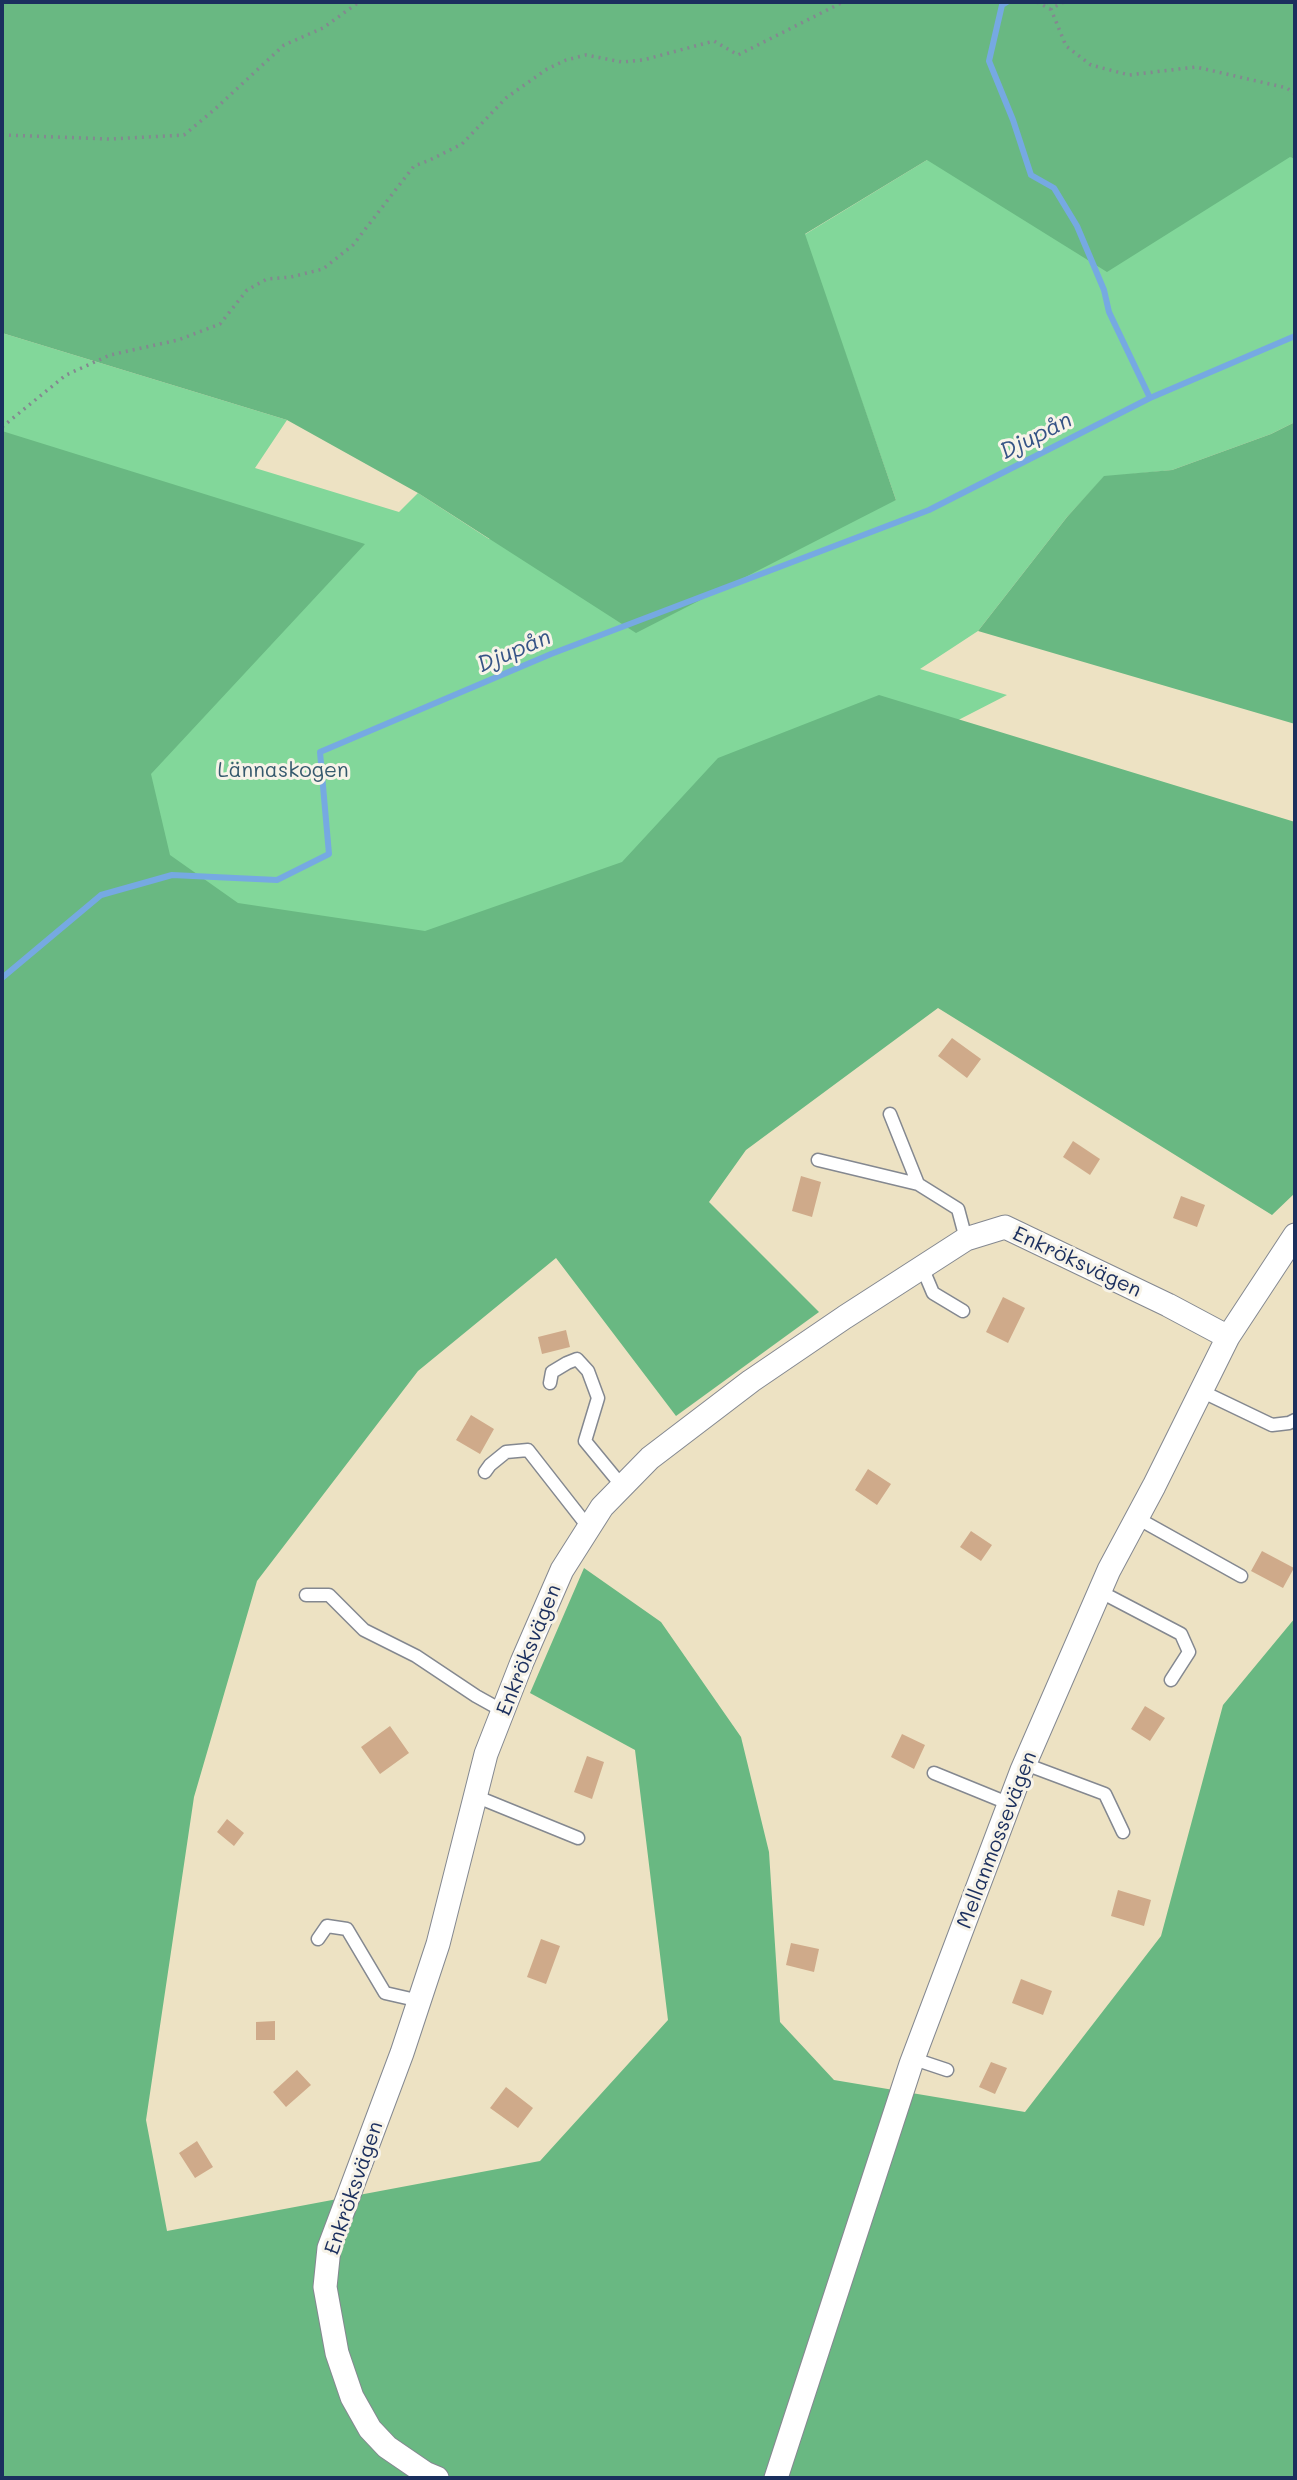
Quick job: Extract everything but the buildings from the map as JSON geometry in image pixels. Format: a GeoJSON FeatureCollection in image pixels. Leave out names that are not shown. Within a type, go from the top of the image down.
{"type":"FeatureCollection","features":[{"type":"Feature","properties":{"kind":"street","name":"Enkröksvägen"},"geometry":{"type":"LineString","coordinates":[[437,2478],[387,2447],[370,2429],[352,2397],[337,2353],[325,2287],[329,2248],[439,1944],[486,1754],[562,1570],[602,1507],[650,1458],[751,1381],[966,1239],[1005,1227],[1168,1305],[1228,1337]]}},
{"type":"Feature","properties":{"kind":"street","name":"Mellanmossevägen"},"geometry":{"type":"LineString","coordinates":[[776,2478],[914,2059],[1025,1764],[1099,1591],[1228,1337],[1295,1235]]}},
{"type":"Feature","properties":{"kind":"lane"},"geometry":{"type":"LineString","coordinates":[[890,1114],[918,1184]]}},
{"type":"Feature","properties":{"kind":"lane"},"geometry":{"type":"LineString","coordinates":[[818,1160],[918,1184],[958,1209],[966,1239]]}},
{"type":"Feature","properties":{"kind":"lane"},"geometry":{"type":"LineString","coordinates":[[922,1267],[933,1293],[963,1311]]}},
{"type":"Feature","properties":{"kind":"lane"},"geometry":{"type":"LineString","coordinates":[[551,1383],[552,1371],[578,1359],[588,1371],[598,1398],[585,1441],[622,1486]]}},
{"type":"Feature","properties":{"kind":"lane"},"geometry":{"type":"LineString","coordinates":[[1201,1391],[1272,1425],[1295,1420]]}},
{"type":"Feature","properties":{"kind":"lane"},"geometry":{"type":"LineString","coordinates":[[485,1472],[489,1465],[506,1452],[528,1450],[589,1528]]}},
{"type":"Feature","properties":{"kind":"lane"},"geometry":{"type":"LineString","coordinates":[[1137,1518],[1241,1576]]}},
{"type":"Feature","properties":{"kind":"lane"},"geometry":{"type":"LineString","coordinates":[[1099,1591],[1181,1634],[1189,1652],[1171,1680]]}},
{"type":"Feature","properties":{"kind":"lane"},"geometry":{"type":"LineString","coordinates":[[306,1595],[328,1595],[364,1630],[416,1656],[503,1711]]}},
{"type":"Feature","properties":{"kind":"lane"},"geometry":{"type":"LineString","coordinates":[[1025,1764],[1105,1794],[1124,1832]]}},
{"type":"Feature","properties":{"kind":"lane"},"geometry":{"type":"LineString","coordinates":[[934,1773],[1010,1804]]}},
{"type":"Feature","properties":{"kind":"lane"},"geometry":{"type":"LineString","coordinates":[[475,1796],[578,1838]]}},
{"type":"Feature","properties":{"kind":"lane"},"geometry":{"type":"LineString","coordinates":[[318,1939],[327,1926],[347,1929],[386,1993],[419,2001]]}},
{"type":"Feature","properties":{"kind":"lane"},"geometry":{"type":"LineString","coordinates":[[914,2059],[947,2070]]}},
{"type":"Feature","properties":{"kind":"path"},"geometry":{"type":"LineString","coordinates":[[2,135],[110,139],[184,135],[284,46],[324,28],[359,2]]}},
{"type":"Feature","properties":{"kind":"path"},"geometry":{"type":"LineString","coordinates":[[2,427],[66,374],[110,355],[178,340],[220,324],[247,290],[267,279],[291,277],[323,269],[353,245],[414,166],[462,144],[506,99],[547,69],[586,55],[622,62],[643,60],[714,41],[738,55],[844,2]]}},
{"type":"Feature","properties":{"kind":"path"},"geometry":{"type":"LineString","coordinates":[[1037,2],[1050,9]]}},
{"type":"Feature","properties":{"kind":"path"},"geometry":{"type":"LineString","coordinates":[[1048,2],[1066,46],[1091,65],[1129,75],[1196,66],[1287,88],[1295,94]]}},
{"type":"Feature","properties":{"kind":"path"},"geometry":{"type":"LineString","coordinates":[[1050,9],[1065,2]]}},
{"type":"Feature","properties":{"kind":"green space"},"geometry":{"type":"Polygon","coordinates":[[[2,2],[1295,2],[1295,159],[1290,157],[1107,272],[927,160],[805,234],[896,500],[636,633],[418,493],[287,420],[2,333],[2,2]]]}},
{"type":"Feature","properties":{"kind":"green space","name":"Lännaskogen"},"geometry":{"type":"Polygon","coordinates":[[[1295,159],[1295,422],[1271,434],[1172,470],[1104,477],[1067,517],[978,631],[920,669],[1007,695],[859,771],[2,1557],[2,333],[287,420],[255,468],[399,512],[418,493],[489,539],[896,500],[804,235],[927,160],[1295,159]]]}},
{"type":"Feature","properties":{"kind":"green space"},"geometry":{"type":"Polygon","coordinates":[[[1295,422],[1295,724],[978,631],[1067,517],[1104,476],[1172,470],[1271,434],[1295,422]]]}},
{"type":"Feature","properties":{"kind":"green space"},"geometry":{"type":"Polygon","coordinates":[[[2,431],[365,544],[151,774],[170,855],[238,903],[425,931],[622,862],[718,758],[879,695],[1295,822],[1295,1193],[1272,1215],[938,1008],[746,1150],[709,1202],[819,1312],[676,1416],[556,1258],[418,1371],[257,1581],[194,1797],[146,2120],[167,2231],[540,2161],[668,2020],[635,1750],[530,1693],[584,1568],[661,1622],[741,1737],[769,1852],[780,2022],[834,2080],[1025,2112],[1161,1936],[1223,1705],[1295,1618],[1295,2478],[2,2478],[2,431]]]}},
{"type":"Feature","properties":{"kind":"waterway","name":"Djupån"},"geometry":{"type":"LineString","coordinates":[[1007,2],[1002,5],[989,61],[1013,120],[1031,175],[1054,188],[1077,226],[1104,290],[1109,312],[1150,398]]}},
{"type":"Feature","properties":{"kind":"waterway","name":"Djupån"},"geometry":{"type":"LineString","coordinates":[[2,978],[101,895],[172,875],[277,880],[329,854],[320,752],[551,654],[929,510],[1150,398],[1295,336]]}}]}
